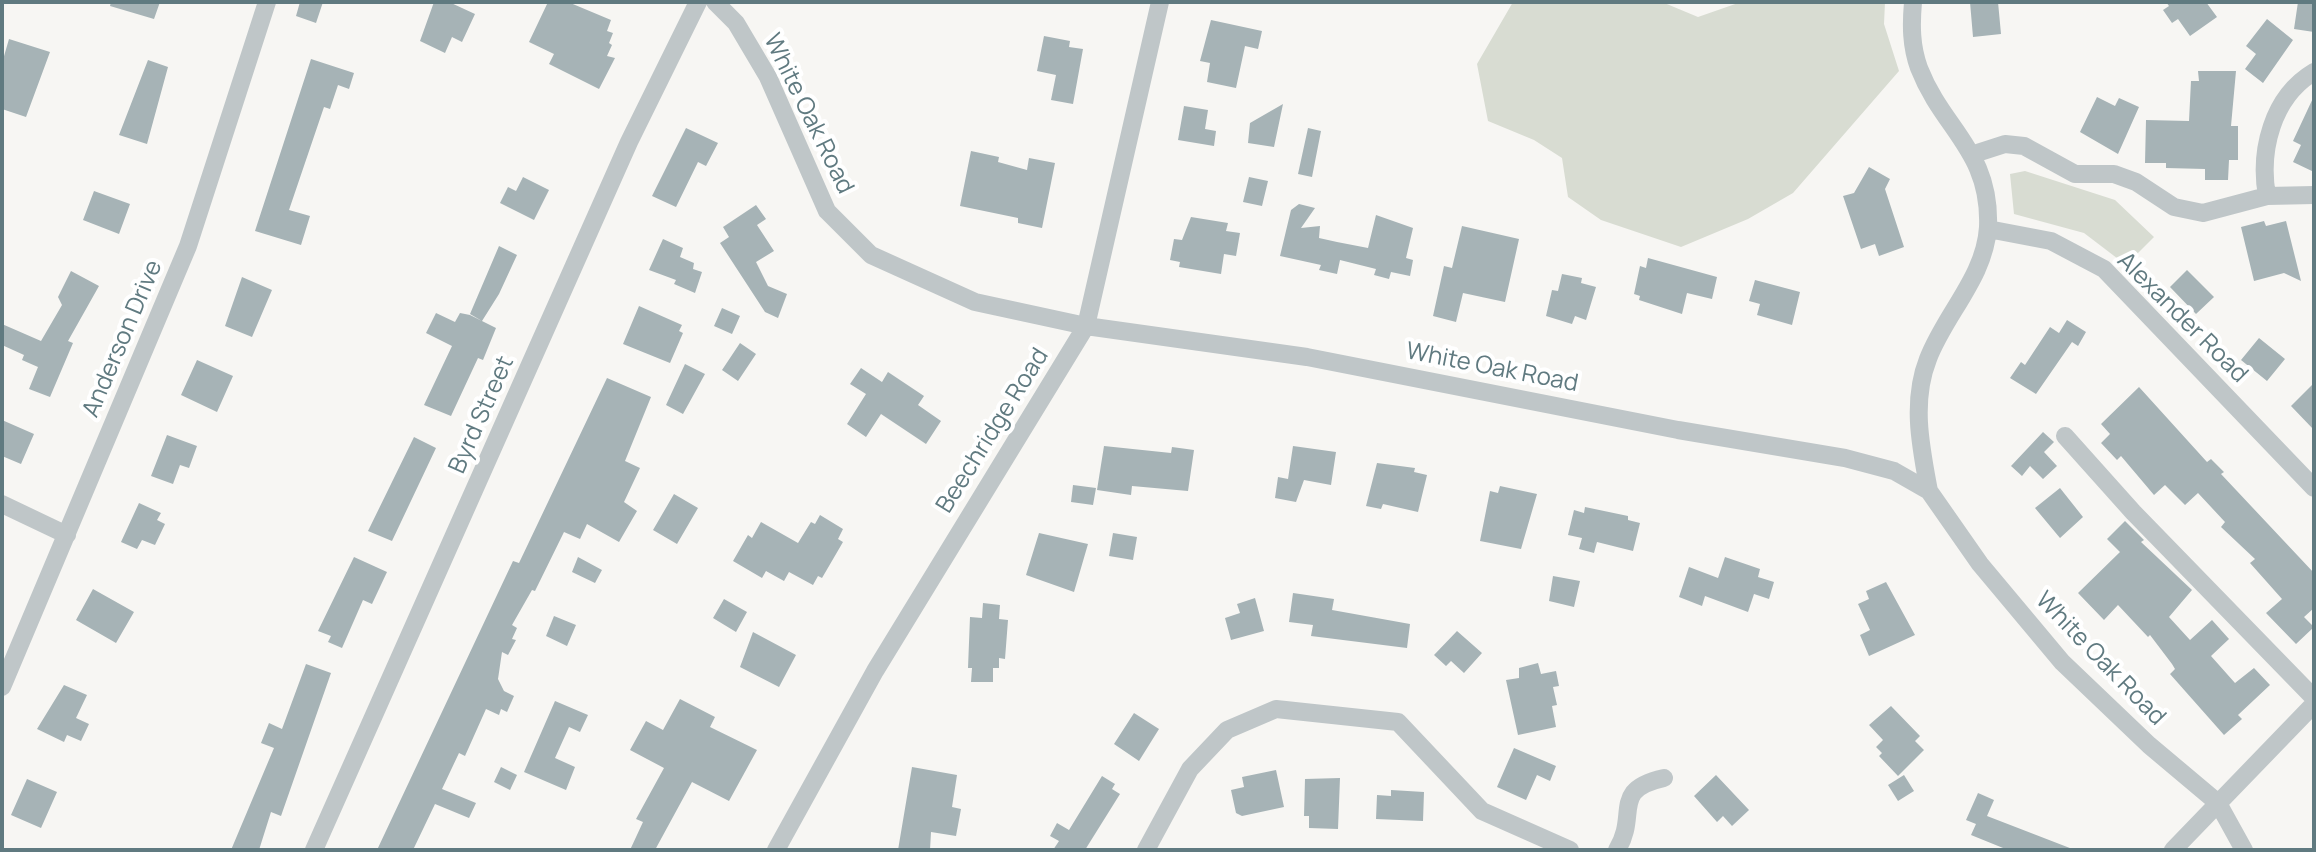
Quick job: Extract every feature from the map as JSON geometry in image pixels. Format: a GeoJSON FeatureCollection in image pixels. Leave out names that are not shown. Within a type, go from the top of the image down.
{"type":"FeatureCollection","features":[{"type":"Feature","properties":{"kind":"street","name":"Anderson Drive"},"geometry":{"type":"LineString","coordinates":[[2,687],[188,246],[267,2]]}},
{"type":"Feature","properties":{"kind":"street","name":"Byrd Street"},"geometry":{"type":"LineString","coordinates":[[314,850],[629,142],[698,2]]}},
{"type":"Feature","properties":{"kind":"street","name":"White Oak Road"},"geometry":{"type":"LineString","coordinates":[[715,2],[736,23],[768,77],[827,211],[871,255],[975,302],[1086,326],[1307,357],[1678,430],[1845,458],[1894,471],[1929,491],[1980,564],[2062,662],[2149,745],[2218,803],[2244,850]]}},
{"type":"Feature","properties":{"kind":"street","name":"Beechridge Road"},"geometry":{"type":"LineString","coordinates":[[776,850],[875,671],[1086,326],[1160,2]]}},
{"type":"Feature","properties":{"kind":"street"},"geometry":{"type":"LineString","coordinates":[[1913,2],[1911,33],[1919,68],[1974,154],[1986,187],[1988,229],[1978,268],[1927,360],[1917,427],[1929,491]]}},
{"type":"Feature","properties":{"kind":"street"},"geometry":{"type":"LineString","coordinates":[[2267,196],[2265,156],[2272,122],[2287,96],[2314,72]]}},
{"type":"Feature","properties":{"kind":"street"},"geometry":{"type":"LineString","coordinates":[[1974,154],[2005,144],[2024,146],[2075,174],[2114,174],[2136,182],[2174,207],[2203,213],[2267,196],[2314,195]]}},
{"type":"Feature","properties":{"kind":"street","name":"Alexander Road"},"geometry":{"type":"LineString","coordinates":[[1988,229],[2051,241],[2104,269],[2314,488]]}},
{"type":"Feature","properties":{"kind":"street"},"geometry":{"type":"LineString","coordinates":[[2065,436],[2133,512],[2314,698]]}},
{"type":"Feature","properties":{"kind":"street"},"geometry":{"type":"LineString","coordinates":[[2,504],[67,535]]}},
{"type":"Feature","properties":{"kind":"street"},"geometry":{"type":"LineString","coordinates":[[2173,850],[2314,704]]}},
{"type":"Feature","properties":{"kind":"street"},"geometry":{"type":"LineString","coordinates":[[1146,850],[1190,769],[1227,730],[1276,709],[1398,722],[1482,811],[1570,850]]}},
{"type":"Feature","properties":{"kind":"street"},"geometry":{"type":"LineString","coordinates":[[1617,850],[1630,793],[1642,782],[1664,778]]}},
{"type":"Feature","properties":{"kind":"shaded area"},"geometry":{"type":"Polygon","coordinates":[[[1513,2],[1662,2],[1698,17],[1741,2],[1885,2],[1884,24],[1899,71],[1793,193],[1748,219],[1681,247],[1601,220],[1568,197],[1562,158],[1534,140],[1488,121],[1477,64],[1513,2]]]}},
{"type":"Feature","properties":{"kind":"shaded area"},"geometry":{"type":"Polygon","coordinates":[[[2025,171],[2115,200],[2154,237],[2126,265],[2084,233],[2014,214],[2010,174],[2025,171]]]}},
{"type":"Feature","properties":{"kind":"building"},"geometry":{"type":"Polygon","coordinates":[[[111,2],[160,2],[154,19],[110,6],[111,2]]]}},
{"type":"Feature","properties":{"kind":"building"},"geometry":{"type":"Polygon","coordinates":[[[300,2],[323,2],[316,23],[296,16],[300,2]]]}},
{"type":"Feature","properties":{"kind":"building"},"geometry":{"type":"Polygon","coordinates":[[[434,2],[449,2],[475,14],[462,42],[452,37],[445,53],[420,41],[434,2]]]}},
{"type":"Feature","properties":{"kind":"building"},"geometry":{"type":"Polygon","coordinates":[[[548,2],[568,2],[611,20],[607,31],[613,33],[609,43],[612,45],[607,56],[615,58],[599,89],[549,64],[554,54],[529,42],[548,2]]]}},
{"type":"Feature","properties":{"kind":"building"},"geometry":{"type":"Polygon","coordinates":[[[1970,2],[1998,2],[2001,34],[1973,37],[1970,2]]]}},
{"type":"Feature","properties":{"kind":"building"},"geometry":{"type":"Polygon","coordinates":[[[2166,2],[2206,2],[2217,17],[2190,36],[2178,19],[2172,23],[2163,10],[2169,6],[2166,2]]]}},
{"type":"Feature","properties":{"kind":"building"},"geometry":{"type":"Polygon","coordinates":[[[2298,2],[2314,2],[2314,32],[2294,29],[2298,2]]]}},
{"type":"Feature","properties":{"kind":"building"},"geometry":{"type":"Polygon","coordinates":[[[2267,19],[2293,40],[2263,83],[2245,69],[2256,54],[2246,46],[2267,19]]]}},
{"type":"Feature","properties":{"kind":"building"},"geometry":{"type":"Polygon","coordinates":[[[1211,20],[1262,31],[1258,49],[1245,46],[1236,88],[1207,82],[1210,63],[1200,61],[1211,20]]]}},
{"type":"Feature","properties":{"kind":"building"},"geometry":{"type":"Polygon","coordinates":[[[1044,36],[1070,41],[1069,47],[1083,49],[1073,104],[1051,100],[1056,75],[1037,71],[1044,36]]]}},
{"type":"Feature","properties":{"kind":"building"},"geometry":{"type":"Polygon","coordinates":[[[9,39],[50,52],[26,117],[2,109],[2,63],[9,39]]]}},
{"type":"Feature","properties":{"kind":"building"},"geometry":{"type":"Polygon","coordinates":[[[311,59],[354,73],[349,89],[338,85],[330,109],[324,107],[289,210],[310,216],[301,245],[255,231],[311,59]]]}},
{"type":"Feature","properties":{"kind":"building"},"geometry":{"type":"Polygon","coordinates":[[[148,60],[168,67],[147,144],[119,135],[148,60]]]}},
{"type":"Feature","properties":{"kind":"building"},"geometry":{"type":"Polygon","coordinates":[[[2198,71],[2236,71],[2231,126],[2238,126],[2238,160],[2229,160],[2228,180],[2205,180],[2205,169],[2166,168],[2166,163],[2145,163],[2146,120],[2189,121],[2191,81],[2199,81],[2198,71]]]}},
{"type":"Feature","properties":{"kind":"building"},"geometry":{"type":"Polygon","coordinates":[[[2314,96],[2314,172],[2293,162],[2301,145],[2293,141],[2314,96]]]}},
{"type":"Feature","properties":{"kind":"building"},"geometry":{"type":"Polygon","coordinates":[[[2097,97],[2115,106],[2119,98],[2139,107],[2118,154],[2080,132],[2097,97]]]}},
{"type":"Feature","properties":{"kind":"building"},"geometry":{"type":"Polygon","coordinates":[[[1283,104],[1274,147],[1248,143],[1250,123],[1283,104]]]}},
{"type":"Feature","properties":{"kind":"building"},"geometry":{"type":"Polygon","coordinates":[[[1184,106],[1208,110],[1205,129],[1216,131],[1214,146],[1178,140],[1184,106]]]}},
{"type":"Feature","properties":{"kind":"building"},"geometry":{"type":"Polygon","coordinates":[[[686,128],[718,143],[706,166],[698,162],[676,207],[652,196],[686,128]]]}},
{"type":"Feature","properties":{"kind":"building"},"geometry":{"type":"Polygon","coordinates":[[[1308,128],[1321,131],[1312,177],[1298,174],[1308,128]]]}},
{"type":"Feature","properties":{"kind":"building"},"geometry":{"type":"Polygon","coordinates":[[[971,151],[999,157],[998,162],[1027,170],[1029,158],[1055,163],[1042,228],[1018,223],[1018,218],[960,206],[971,151]]]}},
{"type":"Feature","properties":{"kind":"building"},"geometry":{"type":"Polygon","coordinates":[[[1869,167],[1890,179],[1885,189],[1904,247],[1879,256],[1875,244],[1861,249],[1843,196],[1854,193],[1869,167]]]}},
{"type":"Feature","properties":{"kind":"building"},"geometry":{"type":"Polygon","coordinates":[[[523,177],[549,190],[534,220],[500,203],[508,187],[516,191],[523,177]]]}},
{"type":"Feature","properties":{"kind":"building"},"geometry":{"type":"Polygon","coordinates":[[[1249,177],[1268,181],[1262,206],[1243,202],[1249,177]]]}},
{"type":"Feature","properties":{"kind":"building"},"geometry":{"type":"Polygon","coordinates":[[[94,191],[130,204],[119,234],[83,220],[94,191]]]}},
{"type":"Feature","properties":{"kind":"building"},"geometry":{"type":"Polygon","coordinates":[[[1299,204],[1315,208],[1301,228],[1320,226],[1319,238],[1337,242],[1368,248],[1376,215],[1413,228],[1406,258],[1413,260],[1410,276],[1391,272],[1389,279],[1374,275],[1376,269],[1340,260],[1337,274],[1319,270],[1321,265],[1280,256],[1291,210],[1299,204]]]}},
{"type":"Feature","properties":{"kind":"building"},"geometry":{"type":"Polygon","coordinates":[[[756,205],[766,219],[757,225],[774,251],[756,262],[768,286],[787,294],[778,318],[765,312],[720,243],[729,237],[723,227],[756,205]]]}},
{"type":"Feature","properties":{"kind":"building"},"geometry":{"type":"Polygon","coordinates":[[[1191,217],[1228,223],[1226,231],[1240,233],[1236,256],[1224,254],[1221,274],[1179,267],[1180,262],[1170,260],[1174,239],[1182,240],[1191,217]]]}},
{"type":"Feature","properties":{"kind":"building"},"geometry":{"type":"Polygon","coordinates":[[[2264,221],[2266,226],[2286,221],[2301,281],[2284,273],[2254,281],[2241,227],[2264,221]]]}},
{"type":"Feature","properties":{"kind":"building"},"geometry":{"type":"Polygon","coordinates":[[[1462,226],[1519,239],[1505,302],[1463,293],[1456,322],[1433,316],[1444,266],[1452,268],[1462,226]]]}},
{"type":"Feature","properties":{"kind":"building"},"geometry":{"type":"Polygon","coordinates":[[[663,239],[683,248],[680,257],[694,263],[693,269],[702,272],[695,293],[674,284],[676,280],[649,270],[663,239]]]}},
{"type":"Feature","properties":{"kind":"building"},"geometry":{"type":"Polygon","coordinates":[[[499,246],[517,255],[482,321],[470,314],[499,246]]]}},
{"type":"Feature","properties":{"kind":"building"},"geometry":{"type":"Polygon","coordinates":[[[1648,258],[1717,277],[1712,299],[1687,293],[1682,314],[1639,300],[1640,296],[1634,294],[1640,266],[1646,268],[1648,258]]]}},
{"type":"Feature","properties":{"kind":"building"},"geometry":{"type":"Polygon","coordinates":[[[2187,270],[2214,297],[2196,314],[2170,287],[2187,270]]]}},
{"type":"Feature","properties":{"kind":"building"},"geometry":{"type":"Polygon","coordinates":[[[71,271],[99,286],[68,341],[73,343],[50,397],[29,389],[38,367],[22,360],[24,355],[2,345],[2,324],[41,341],[62,305],[58,297],[71,271]]]}},
{"type":"Feature","properties":{"kind":"building"},"geometry":{"type":"Polygon","coordinates":[[[1562,274],[1582,278],[1581,283],[1596,287],[1586,320],[1575,316],[1572,324],[1546,316],[1552,290],[1558,291],[1562,274]]]}},
{"type":"Feature","properties":{"kind":"building"},"geometry":{"type":"Polygon","coordinates":[[[242,277],[272,290],[252,337],[225,326],[242,277]]]}},
{"type":"Feature","properties":{"kind":"building"},"geometry":{"type":"Polygon","coordinates":[[[1755,280],[1800,292],[1792,325],[1757,315],[1760,304],[1749,301],[1755,280]]]}},
{"type":"Feature","properties":{"kind":"building"},"geometry":{"type":"Polygon","coordinates":[[[639,306],[682,325],[679,331],[683,333],[670,363],[623,344],[639,306]]]}},
{"type":"Feature","properties":{"kind":"building"},"geometry":{"type":"Polygon","coordinates":[[[722,308],[740,316],[732,334],[714,326],[722,308]]]}},
{"type":"Feature","properties":{"kind":"building"},"geometry":{"type":"Polygon","coordinates":[[[436,313],[455,322],[460,313],[470,315],[496,328],[483,360],[478,358],[451,416],[424,405],[452,346],[426,333],[436,313]]]}},
{"type":"Feature","properties":{"kind":"building"},"geometry":{"type":"Polygon","coordinates":[[[2067,320],[2086,332],[2078,346],[2072,342],[2036,394],[2010,378],[2021,362],[2025,365],[2050,327],[2059,333],[2067,320]]]}},
{"type":"Feature","properties":{"kind":"building"},"geometry":{"type":"Polygon","coordinates":[[[2259,338],[2285,359],[2267,381],[2241,360],[2259,338]]]}},
{"type":"Feature","properties":{"kind":"building"},"geometry":{"type":"Polygon","coordinates":[[[740,343],[756,354],[738,381],[722,370],[740,343]]]}},
{"type":"Feature","properties":{"kind":"building"},"geometry":{"type":"Polygon","coordinates":[[[197,360],[233,376],[217,412],[181,395],[197,360]]]}},
{"type":"Feature","properties":{"kind":"building"},"geometry":{"type":"Polygon","coordinates":[[[685,364],[705,374],[683,414],[666,405],[685,364]]]}},
{"type":"Feature","properties":{"kind":"building"},"geometry":{"type":"Polygon","coordinates":[[[861,368],[882,382],[888,372],[924,396],[918,405],[941,421],[926,444],[881,414],[866,437],[847,424],[866,394],[850,384],[861,368]]]}},
{"type":"Feature","properties":{"kind":"building"},"geometry":{"type":"Polygon","coordinates":[[[607,378],[651,397],[625,461],[640,468],[624,502],[637,511],[619,542],[587,524],[580,539],[564,532],[535,591],[532,590],[512,625],[517,628],[512,639],[516,640],[508,655],[502,652],[498,679],[504,691],[514,696],[507,712],[501,709],[499,715],[486,709],[465,756],[459,753],[442,789],[476,803],[469,818],[435,804],[413,850],[377,850],[513,561],[519,563],[607,378]]]}},
{"type":"Feature","properties":{"kind":"building"},"geometry":{"type":"Polygon","coordinates":[[[2314,383],[2314,430],[2291,406],[2314,383]]]}},
{"type":"Feature","properties":{"kind":"building"},"geometry":{"type":"Polygon","coordinates":[[[2139,387],[2207,462],[2211,459],[2224,472],[2221,474],[2314,573],[2314,608],[2304,617],[2314,627],[2296,644],[2266,613],[2282,599],[2250,563],[2255,559],[2221,527],[2225,522],[2198,493],[2185,505],[2165,485],[2154,495],[2121,456],[2117,460],[2101,443],[2110,434],[2101,424],[2139,387]]]}},
{"type":"Feature","properties":{"kind":"building"},"geometry":{"type":"Polygon","coordinates":[[[2,420],[34,434],[21,464],[2,456],[2,420]]]}},
{"type":"Feature","properties":{"kind":"building"},"geometry":{"type":"Polygon","coordinates":[[[2043,432],[2054,442],[2044,452],[2057,466],[2043,479],[2030,466],[2022,476],[2011,466],[2043,432]]]}},
{"type":"Feature","properties":{"kind":"building"},"geometry":{"type":"Polygon","coordinates":[[[167,435],[197,446],[189,468],[180,465],[173,484],[151,476],[167,435]]]}},
{"type":"Feature","properties":{"kind":"building"},"geometry":{"type":"Polygon","coordinates":[[[414,437],[436,448],[392,541],[368,531],[414,437]]]}},
{"type":"Feature","properties":{"kind":"building"},"geometry":{"type":"Polygon","coordinates":[[[1104,446],[1171,453],[1172,447],[1194,450],[1188,491],[1132,486],[1131,495],[1097,490],[1104,446]]]}},
{"type":"Feature","properties":{"kind":"building"},"geometry":{"type":"Polygon","coordinates":[[[1293,446],[1336,452],[1331,485],[1304,480],[1296,502],[1275,498],[1278,477],[1288,479],[1293,446]]]}},
{"type":"Feature","properties":{"kind":"building"},"geometry":{"type":"Polygon","coordinates":[[[1377,463],[1415,468],[1414,472],[1427,475],[1418,512],[1383,504],[1381,509],[1366,506],[1377,463]]]}},
{"type":"Feature","properties":{"kind":"building"},"geometry":{"type":"Polygon","coordinates":[[[1073,485],[1096,488],[1093,505],[1071,502],[1073,485]]]}},
{"type":"Feature","properties":{"kind":"building"},"geometry":{"type":"Polygon","coordinates":[[[1500,486],[1537,494],[1521,549],[1480,541],[1490,491],[1498,493],[1500,486]]]}},
{"type":"Feature","properties":{"kind":"building"},"geometry":{"type":"Polygon","coordinates":[[[2060,488],[2083,517],[2060,538],[2035,508],[2060,488]]]}},
{"type":"Feature","properties":{"kind":"building"},"geometry":{"type":"Polygon","coordinates":[[[674,494],[698,508],[677,544],[653,530],[674,494]]]}},
{"type":"Feature","properties":{"kind":"building"},"geometry":{"type":"Polygon","coordinates":[[[139,503],[161,513],[157,520],[165,524],[155,545],[142,540],[137,549],[121,542],[139,503]]]}},
{"type":"Feature","properties":{"kind":"building"},"geometry":{"type":"Polygon","coordinates":[[[1585,507],[1628,516],[1628,520],[1640,523],[1633,551],[1597,542],[1594,553],[1579,549],[1582,538],[1568,535],[1574,510],[1584,513],[1585,507]]]}},
{"type":"Feature","properties":{"kind":"building"},"geometry":{"type":"Polygon","coordinates":[[[820,515],[843,529],[838,539],[843,542],[822,578],[818,576],[813,585],[789,572],[784,581],[766,571],[762,578],[733,561],[748,535],[752,538],[761,522],[798,543],[811,522],[815,524],[820,515]]]}},
{"type":"Feature","properties":{"kind":"building"},"geometry":{"type":"Polygon","coordinates":[[[2125,521],[2144,540],[2141,542],[2192,590],[2169,617],[2190,640],[2212,620],[2229,639],[2211,656],[2235,683],[2254,668],[2270,685],[2238,715],[2242,719],[2224,735],[2170,674],[2175,669],[2150,635],[2148,637],[2118,605],[2104,620],[2078,593],[2120,552],[2107,539],[2125,521]]]}},
{"type":"Feature","properties":{"kind":"building"},"geometry":{"type":"Polygon","coordinates":[[[1039,533],[1088,544],[1074,592],[1026,575],[1039,533]]]}},
{"type":"Feature","properties":{"kind":"building"},"geometry":{"type":"Polygon","coordinates":[[[1113,533],[1137,537],[1133,560],[1109,556],[1113,533]]]}},
{"type":"Feature","properties":{"kind":"building"},"geometry":{"type":"Polygon","coordinates":[[[354,557],[387,572],[372,604],[363,600],[342,648],[328,642],[331,636],[318,631],[354,557]]]}},
{"type":"Feature","properties":{"kind":"building"},"geometry":{"type":"Polygon","coordinates":[[[578,557],[602,570],[595,583],[572,572],[578,557]]]}},
{"type":"Feature","properties":{"kind":"building"},"geometry":{"type":"Polygon","coordinates":[[[1725,557],[1760,569],[1758,577],[1774,582],[1769,599],[1754,594],[1748,612],[1705,596],[1702,606],[1679,597],[1689,567],[1718,578],[1725,557]]]}},
{"type":"Feature","properties":{"kind":"building"},"geometry":{"type":"Polygon","coordinates":[[[1553,576],[1580,581],[1574,607],[1549,601],[1553,576]]]}},
{"type":"Feature","properties":{"kind":"building"},"geometry":{"type":"Polygon","coordinates":[[[1886,582],[1915,635],[1869,656],[1860,635],[1870,630],[1858,604],[1869,599],[1866,591],[1886,582]]]}},
{"type":"Feature","properties":{"kind":"building"},"geometry":{"type":"Polygon","coordinates":[[[93,589],[134,612],[116,643],[76,620],[93,589]]]}},
{"type":"Feature","properties":{"kind":"building"},"geometry":{"type":"Polygon","coordinates":[[[1293,593],[1334,599],[1332,610],[1410,624],[1407,648],[1311,636],[1313,625],[1289,622],[1293,593]]]}},
{"type":"Feature","properties":{"kind":"building"},"geometry":{"type":"Polygon","coordinates":[[[1255,598],[1264,631],[1231,640],[1225,618],[1240,613],[1237,604],[1255,598]]]}},
{"type":"Feature","properties":{"kind":"building"},"geometry":{"type":"Polygon","coordinates":[[[724,599],[747,612],[736,632],[713,618],[724,599]]]}},
{"type":"Feature","properties":{"kind":"building"},"geometry":{"type":"Polygon","coordinates":[[[983,603],[1000,605],[999,619],[1008,620],[1005,659],[999,658],[999,668],[993,668],[993,682],[971,682],[972,668],[968,668],[970,617],[982,618],[983,603]]]}},
{"type":"Feature","properties":{"kind":"building"},"geometry":{"type":"Polygon","coordinates":[[[554,616],[576,625],[567,646],[546,636],[554,616]]]}},
{"type":"Feature","properties":{"kind":"building"},"geometry":{"type":"Polygon","coordinates":[[[1457,631],[1482,653],[1464,673],[1451,661],[1446,666],[1434,655],[1457,631]]]}},
{"type":"Feature","properties":{"kind":"building"},"geometry":{"type":"Polygon","coordinates":[[[753,632],[796,655],[779,687],[740,667],[753,632]]]}},
{"type":"Feature","properties":{"kind":"building"},"geometry":{"type":"Polygon","coordinates":[[[1538,663],[1541,674],[1556,671],[1559,686],[1553,687],[1557,705],[1552,706],[1556,727],[1518,735],[1506,680],[1519,678],[1519,668],[1538,663]]]}},
{"type":"Feature","properties":{"kind":"building"},"geometry":{"type":"Polygon","coordinates":[[[306,664],[331,673],[281,816],[271,812],[259,850],[231,850],[274,748],[261,743],[269,723],[282,729],[306,664]]]}},
{"type":"Feature","properties":{"kind":"building"},"geometry":{"type":"Polygon","coordinates":[[[64,685],[87,695],[76,718],[89,724],[81,741],[67,735],[64,742],[37,729],[64,685]]]}},
{"type":"Feature","properties":{"kind":"building"},"geometry":{"type":"Polygon","coordinates":[[[680,699],[715,717],[710,727],[757,750],[729,801],[692,782],[655,850],[630,850],[643,822],[636,819],[664,768],[630,750],[646,721],[663,730],[680,699]]]}},
{"type":"Feature","properties":{"kind":"building"},"geometry":{"type":"Polygon","coordinates":[[[555,701],[588,715],[580,732],[569,727],[555,758],[575,767],[566,790],[524,772],[555,701]]]}},
{"type":"Feature","properties":{"kind":"building"},"geometry":{"type":"Polygon","coordinates":[[[1891,706],[1920,736],[1915,741],[1924,750],[1898,776],[1879,756],[1882,753],[1876,747],[1883,740],[1869,725],[1891,706]]]}},
{"type":"Feature","properties":{"kind":"building"},"geometry":{"type":"Polygon","coordinates":[[[1134,713],[1159,729],[1139,761],[1114,744],[1134,713]]]}},
{"type":"Feature","properties":{"kind":"building"},"geometry":{"type":"Polygon","coordinates":[[[1514,748],[1556,766],[1550,781],[1537,775],[1526,800],[1497,787],[1514,748]]]}},
{"type":"Feature","properties":{"kind":"building"},"geometry":{"type":"Polygon","coordinates":[[[501,767],[517,775],[510,790],[494,782],[501,767]]]}},
{"type":"Feature","properties":{"kind":"building"},"geometry":{"type":"Polygon","coordinates":[[[912,767],[957,775],[952,807],[961,809],[956,836],[931,832],[930,850],[898,850],[912,767]]]}},
{"type":"Feature","properties":{"kind":"building"},"geometry":{"type":"Polygon","coordinates":[[[1276,770],[1284,807],[1242,816],[1236,813],[1231,790],[1244,787],[1242,777],[1276,770]]]}},
{"type":"Feature","properties":{"kind":"building"},"geometry":{"type":"Polygon","coordinates":[[[1716,775],[1749,810],[1732,826],[1723,816],[1717,822],[1694,796],[1716,775]]]}},
{"type":"Feature","properties":{"kind":"building"},"geometry":{"type":"Polygon","coordinates":[[[1904,775],[1914,791],[1898,801],[1888,785],[1904,775]]]}},
{"type":"Feature","properties":{"kind":"building"},"geometry":{"type":"Polygon","coordinates":[[[1102,776],[1115,784],[1112,789],[1120,794],[1085,850],[1053,850],[1059,841],[1050,836],[1057,823],[1069,830],[1102,776]]]}},
{"type":"Feature","properties":{"kind":"building"},"geometry":{"type":"Polygon","coordinates":[[[1340,778],[1338,829],[1309,828],[1309,816],[1304,816],[1305,779],[1340,778]]]}},
{"type":"Feature","properties":{"kind":"building"},"geometry":{"type":"Polygon","coordinates":[[[27,779],[57,792],[41,828],[11,815],[27,779]]]}},
{"type":"Feature","properties":{"kind":"building"},"geometry":{"type":"Polygon","coordinates":[[[1391,790],[1424,792],[1423,821],[1376,819],[1377,795],[1391,796],[1391,790]]]}},
{"type":"Feature","properties":{"kind":"building"},"geometry":{"type":"Polygon","coordinates":[[[1978,793],[1994,800],[1987,816],[2075,850],[2008,850],[1971,835],[1976,824],[1966,820],[1978,793]]]}}]}
